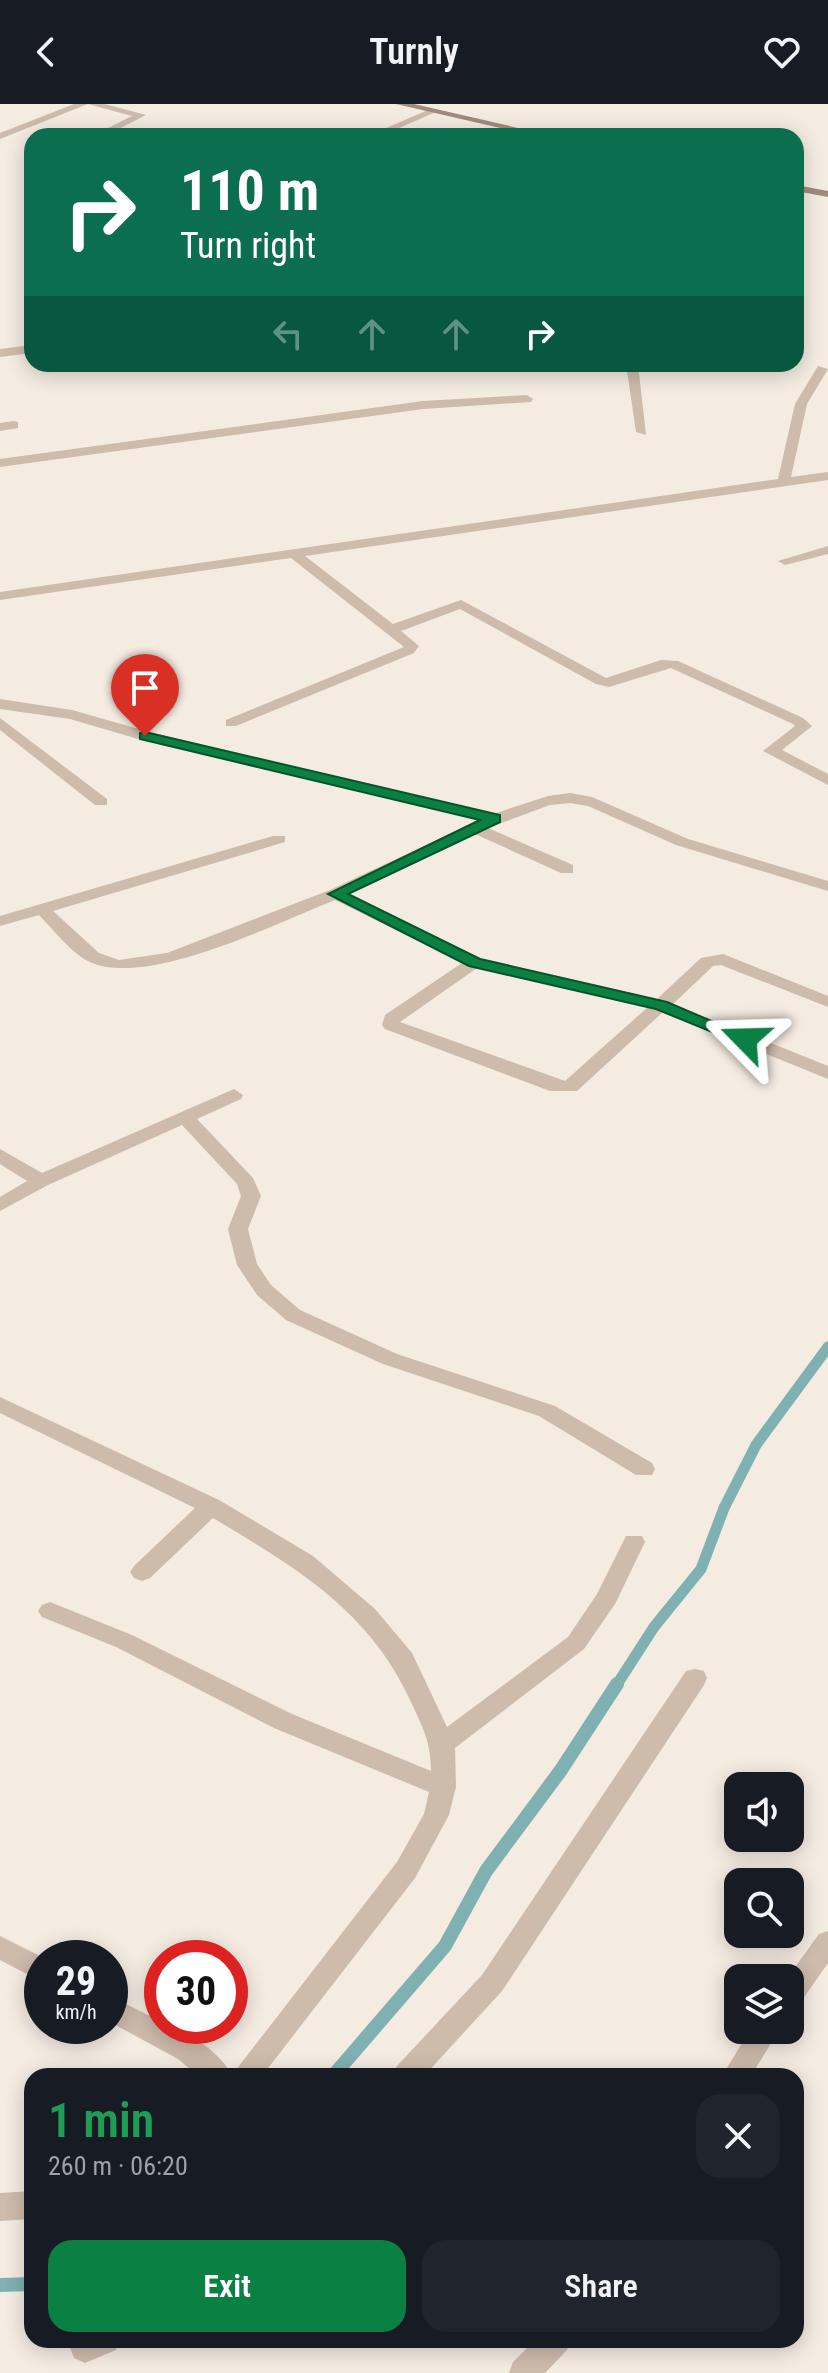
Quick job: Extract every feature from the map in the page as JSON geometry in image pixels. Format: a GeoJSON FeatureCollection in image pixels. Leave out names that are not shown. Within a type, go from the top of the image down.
{"type":"FeatureCollection","features":[{"type":"Feature","properties":{"kind":"street"},"geometry":{"type":"LineString","coordinates":[[0,136],[83,104]]}},
{"type":"Feature","properties":{"kind":"street"},"geometry":{"type":"LineString","coordinates":[[92,104],[141,115],[114,128]]}},
{"type":"Feature","properties":{"kind":"street"},"geometry":{"type":"LineString","coordinates":[[401,104],[511,128]]}},
{"type":"Feature","properties":{"kind":"street"},"geometry":{"type":"LineString","coordinates":[[392,128],[433,111]]}},
{"type":"Feature","properties":{"kind":"street"},"geometry":{"type":"LineString","coordinates":[[804,190],[828,194]]}},
{"type":"Feature","properties":{"kind":"street"},"geometry":{"type":"LineString","coordinates":[[0,353],[24,350]]}},
{"type":"Feature","properties":{"kind":"street"},"geometry":{"type":"LineString","coordinates":[[784,480],[801,404],[822,369]]}},
{"type":"Feature","properties":{"kind":"street"},"geometry":{"type":"LineString","coordinates":[[633,372],[642,432]]}},
{"type":"Feature","properties":{"kind":"street"},"geometry":{"type":"LineString","coordinates":[[0,463],[423,405],[527,399]]}},
{"type":"Feature","properties":{"kind":"street"},"geometry":{"type":"LineString","coordinates":[[0,596],[784,480],[826,478]]}},
{"type":"Feature","properties":{"kind":"street"},"geometry":{"type":"LineString","coordinates":[[785,561],[828,550]]}},
{"type":"Feature","properties":{"kind":"street"},"geometry":{"type":"LineString","coordinates":[[231,723],[409,650],[412,646],[293,553]]}},
{"type":"Feature","properties":{"kind":"street"},"geometry":{"type":"LineString","coordinates":[[392,629],[461,604],[601,681],[609,683],[661,664],[673,664],[798,721],[804,726],[771,751],[828,780]]}},
{"type":"Feature","properties":{"kind":"street"},"geometry":{"type":"LineString","coordinates":[[0,704],[72,715],[145,736],[494,819]]}},
{"type":"Feature","properties":{"kind":"street"},"geometry":{"type":"LineString","coordinates":[[0,723],[101,802]]}},
{"type":"Feature","properties":{"kind":"street"},"geometry":{"type":"LineString","coordinates":[[43,910],[93,957],[118,965],[170,958],[336,894],[494,819],[548,801],[570,798],[592,802],[682,842],[828,886]]}},
{"type":"Feature","properties":{"kind":"street"},"geometry":{"type":"LineString","coordinates":[[474,828],[567,869]]}},
{"type":"Feature","properties":{"kind":"street"},"geometry":{"type":"LineString","coordinates":[[0,921],[279,839]]}},
{"type":"Feature","properties":{"kind":"street"},"geometry":{"type":"LineString","coordinates":[[336,894],[474,962],[661,1005],[828,1073]]}},
{"type":"Feature","properties":{"kind":"street"},"geometry":{"type":"LineString","coordinates":[[474,962],[391,1019],[391,1025],[557,1087],[570,1087],[707,962],[723,959],[828,1002]]}},
{"type":"Feature","properties":{"kind":"street"},"geometry":{"type":"LineString","coordinates":[[0,1205],[41,1181],[234,1095]]}},
{"type":"Feature","properties":{"kind":"street"},"geometry":{"type":"LineString","coordinates":[[186,1118],[246,1182],[251,1196],[238,1229],[247,1265],[264,1290],[293,1315],[390,1359],[547,1411],[644,1469]]}},
{"type":"Feature","properties":{"kind":"street"},"geometry":{"type":"LineString","coordinates":[[0,1155],[41,1181]]}},
{"type":"Feature","properties":{"kind":"street"},"geometry":{"type":"LineString","coordinates":[[0,1404],[211,1506],[305,1562],[367,1615],[404,1660],[443,1744],[443,1787],[436,1815],[406,1870],[251,2068]]}},
{"type":"Feature","properties":{"kind":"street"},"geometry":{"type":"LineString","coordinates":[[142,1572],[211,1506]]}},
{"type":"Feature","properties":{"kind":"street"},"geometry":{"type":"LineString","coordinates":[[443,1744],[576,1643],[607,1598],[634,1542]]}},
{"type":"Feature","properties":{"kind":"street"},"geometry":{"type":"LineString","coordinates":[[50,1611],[124,1641],[283,1721],[443,1787]]}},
{"type":"Feature","properties":{"kind":"street"},"geometry":{"type":"LineString","coordinates":[[413,2068],[492,1983],[695,1678]]}},
{"type":"Feature","properties":{"kind":"street"},"geometry":{"type":"LineString","coordinates":[[804,1975],[828,1942]]}},
{"type":"Feature","properties":{"kind":"street"},"geometry":{"type":"LineString","coordinates":[[0,1947],[24,1960]]}},
{"type":"Feature","properties":{"kind":"street"},"geometry":{"type":"LineString","coordinates":[[128,2018],[188,2050],[209,2068]]}},
{"type":"Feature","properties":{"kind":"street"},"geometry":{"type":"LineString","coordinates":[[741,2068],[756,2044]]}},
{"type":"Feature","properties":{"kind":"street"},"geometry":{"type":"LineString","coordinates":[[0,2207],[24,2206]]}},
{"type":"Feature","properties":{"kind":"street"},"geometry":{"type":"LineString","coordinates":[[524,2373],[548,2348]]}},
{"type":"Feature","properties":{"kind":"waterway"},"geometry":{"type":"LineString","coordinates":[[616,1686],[654,1627],[701,1569],[724,1508],[756,1445],[828,1347]]}},
{"type":"Feature","properties":{"kind":"waterway"},"geometry":{"type":"LineString","coordinates":[[340,2068],[445,1946],[486,1871],[561,1770],[617,1684]]}},
{"type":"Feature","properties":{"kind":"waterway"},"geometry":{"type":"LineString","coordinates":[[0,2285],[24,2284]]}},
{"type":"Feature","properties":{"kind":"route"},"geometry":{"type":"LineString","coordinates":[[145,736],[494,819],[336,894],[474,962],[661,1005],[745,1039]]}}]}
